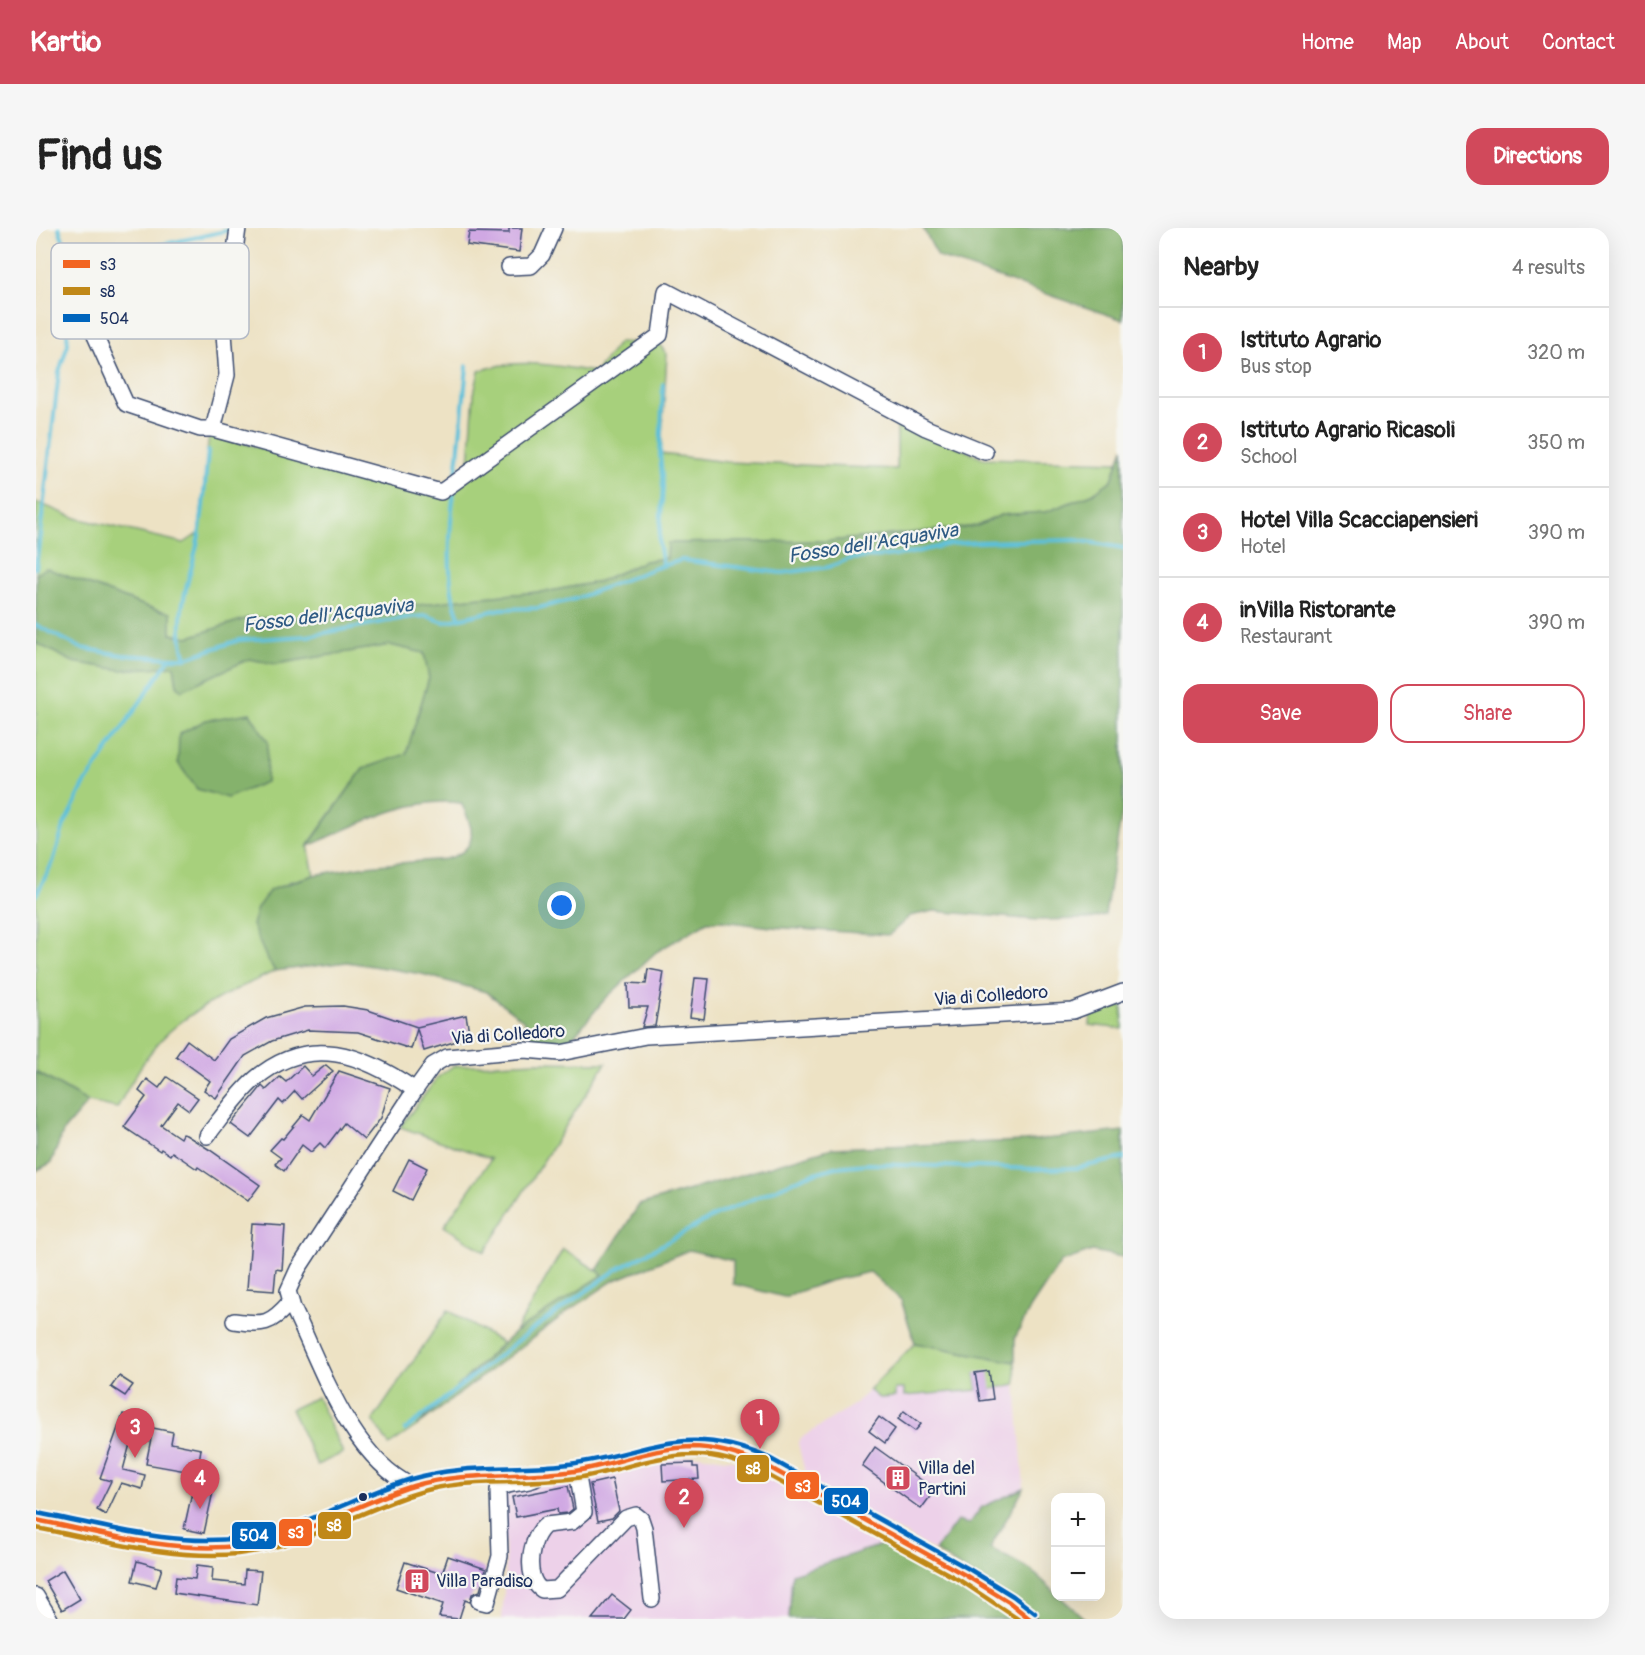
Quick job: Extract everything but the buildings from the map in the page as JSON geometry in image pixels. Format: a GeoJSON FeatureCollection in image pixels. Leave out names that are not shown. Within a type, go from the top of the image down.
{"type":"FeatureCollection","features":[{"type":"Feature","properties":{"kind":"street"},"geometry":{"type":"LineString","coordinates":[[236,243],[238,228]]}},
{"type":"Feature","properties":{"kind":"street"},"geometry":{"type":"LineString","coordinates":[[509,267],[531,266],[542,255],[554,228]]}},
{"type":"Feature","properties":{"kind":"street"},"geometry":{"type":"LineString","coordinates":[[97,339],[126,404],[200,429],[213,429],[441,492],[660,335],[666,291],[926,428],[985,452]]}},
{"type":"Feature","properties":{"kind":"street"},"geometry":{"type":"LineString","coordinates":[[213,429],[227,375],[224,339]]}},
{"type":"Feature","properties":{"kind":"street","name":"Via di Colledoro"},"geometry":{"type":"LineString","coordinates":[[290,1302],[288,1291],[294,1276],[415,1090],[434,1065],[451,1056],[525,1050],[560,1053],[646,1036],[1073,1011],[1123,992]]}},
{"type":"Feature","properties":{"kind":"street"},"geometry":{"type":"LineString","coordinates":[[207,1136],[255,1079],[274,1066],[301,1056],[331,1053],[362,1058],[415,1090]]}},
{"type":"Feature","properties":{"kind":"street"},"geometry":{"type":"LineString","coordinates":[[234,1321],[255,1324],[272,1321],[290,1302],[358,1440],[381,1467],[412,1486]]}},
{"type":"Feature","properties":{"kind":"street"},"geometry":{"type":"LineString","coordinates":[[36,1520],[136,1541],[203,1547],[238,1546],[303,1532],[412,1486],[465,1476],[577,1471],[676,1448],[699,1448],[743,1455],[965,1575],[1009,1602],[1030,1619]]}},
{"type":"Feature","properties":{"kind":"street"},"geometry":{"type":"LineString","coordinates":[[577,1471],[584,1512],[577,1521],[546,1525],[536,1535],[531,1564],[535,1584],[542,1590],[557,1589],[626,1518],[636,1515],[641,1519],[644,1528],[652,1599]]}},
{"type":"Feature","properties":{"kind":"street"},"geometry":{"type":"LineString","coordinates":[[479,1601],[487,1603],[499,1566],[498,1490],[502,1486],[528,1483],[544,1473]]}},
{"type":"Feature","properties":{"kind":"street"},"geometry":{"type":"LineString","coordinates":[[36,1596],[50,1619]]}},
{"type":"Feature","properties":{"kind":"shaded area"},"geometry":{"type":"Polygon","coordinates":[[[975,1373],[992,1389],[1016,1384],[1024,1488],[982,1507],[968,1524],[935,1551],[810,1482],[804,1469],[798,1443],[801,1438],[855,1404],[869,1390],[879,1398],[895,1389],[904,1389],[904,1396],[977,1390],[975,1373]]]}},
{"type":"Feature","properties":{"kind":"shaded area"},"geometry":{"type":"Polygon","coordinates":[[[699,1455],[751,1463],[750,1475],[765,1474],[890,1542],[793,1574],[789,1619],[502,1619],[506,1565],[502,1493],[555,1481],[568,1481],[571,1484],[590,1481],[594,1476],[652,1460],[699,1455]]]}},
{"type":"Feature","properties":{"kind":"green space"},"geometry":{"type":"Polygon","coordinates":[[[923,228],[1123,228],[1123,320],[938,257],[923,228]]]}},
{"type":"Feature","properties":{"kind":"green space"},"geometry":{"type":"Polygon","coordinates":[[[619,342],[659,344],[667,354],[661,454],[727,462],[897,469],[897,421],[983,458],[1118,462],[1112,480],[1092,494],[1046,512],[1001,515],[977,526],[829,541],[668,543],[667,558],[645,561],[598,582],[550,591],[461,599],[327,618],[248,618],[189,637],[171,634],[171,613],[148,607],[46,568],[36,575],[36,502],[76,518],[184,543],[199,533],[209,434],[442,496],[468,478],[474,394],[479,371],[508,364],[537,364],[596,372],[619,342]]]}},
{"type":"Feature","properties":{"kind":"green space"},"geometry":{"type":"Polygon","coordinates":[[[1123,448],[1123,805],[1105,915],[1090,919],[1038,920],[934,911],[910,916],[889,935],[771,927],[722,921],[707,922],[656,952],[605,999],[569,1042],[534,1040],[523,1020],[486,992],[422,974],[347,962],[275,971],[252,925],[257,908],[270,890],[314,875],[366,866],[446,859],[457,855],[469,844],[471,830],[461,803],[441,802],[421,804],[383,814],[308,846],[363,769],[406,754],[429,678],[424,653],[390,645],[276,664],[249,659],[182,690],[177,685],[174,666],[121,670],[73,662],[36,643],[36,575],[46,568],[148,607],[171,613],[171,634],[189,637],[248,618],[327,618],[461,599],[550,591],[598,582],[645,561],[667,558],[668,543],[829,541],[977,526],[1001,515],[1046,512],[1092,494],[1112,480],[1123,448]]]}},
{"type":"Feature","properties":{"kind":"green space"},"geometry":{"type":"Polygon","coordinates":[[[36,643],[72,659],[103,667],[174,666],[177,685],[182,689],[249,659],[276,664],[390,645],[424,653],[429,678],[406,755],[363,769],[308,845],[314,875],[288,882],[266,957],[275,971],[212,1002],[167,1033],[150,1053],[117,1108],[88,1102],[36,1072],[36,643]]]}},
{"type":"Feature","properties":{"kind":"green space"},"geometry":{"type":"Polygon","coordinates":[[[250,713],[268,742],[266,782],[227,798],[197,789],[178,763],[179,734],[206,720],[250,713]]]}},
{"type":"Feature","properties":{"kind":"green space"},"geometry":{"type":"Polygon","coordinates":[[[1122,1005],[1123,1029],[1090,1025],[1091,1014],[1122,1005]]]}},
{"type":"Feature","properties":{"kind":"green space"},"geometry":{"type":"Polygon","coordinates":[[[537,1062],[606,1063],[485,1252],[444,1226],[491,1159],[400,1127],[438,1077],[453,1066],[537,1062]]]}},
{"type":"Feature","properties":{"kind":"green space"},"geometry":{"type":"Polygon","coordinates":[[[36,1072],[88,1102],[64,1130],[51,1163],[36,1171],[36,1072]]]}},
{"type":"Feature","properties":{"kind":"green space"},"geometry":{"type":"Polygon","coordinates":[[[1123,1131],[1123,1257],[1092,1251],[1061,1262],[1031,1307],[1015,1338],[1015,1362],[915,1343],[901,1300],[870,1272],[829,1281],[784,1297],[733,1284],[733,1261],[689,1250],[613,1281],[571,1309],[417,1426],[515,1332],[603,1275],[597,1270],[639,1205],[832,1148],[1025,1141],[1123,1131]]]}},
{"type":"Feature","properties":{"kind":"green space"},"geometry":{"type":"Polygon","coordinates":[[[563,1249],[604,1275],[515,1332],[563,1249]]]}},
{"type":"Feature","properties":{"kind":"green space"},"geometry":{"type":"Polygon","coordinates":[[[448,1310],[502,1343],[417,1426],[389,1445],[373,1420],[448,1310]]]}},
{"type":"Feature","properties":{"kind":"green space"},"geometry":{"type":"Polygon","coordinates":[[[915,1343],[1015,1362],[1016,1384],[992,1389],[975,1374],[978,1390],[904,1396],[904,1389],[895,1389],[895,1397],[879,1398],[869,1390],[915,1343]]]}},
{"type":"Feature","properties":{"kind":"green space"},"geometry":{"type":"Polygon","coordinates":[[[317,1397],[343,1453],[317,1465],[291,1409],[317,1397]]]}},
{"type":"Feature","properties":{"kind":"green space"},"geometry":{"type":"Polygon","coordinates":[[[1024,1488],[990,1548],[1031,1570],[1051,1588],[1051,1601],[1065,1601],[1085,1619],[1039,1619],[935,1551],[957,1521],[969,1524],[982,1507],[1024,1488]]]}},
{"type":"Feature","properties":{"kind":"green space"},"geometry":{"type":"Polygon","coordinates":[[[890,1542],[960,1579],[1020,1619],[789,1619],[792,1574],[890,1542]]]}},
{"type":"Feature","properties":{"kind":"waterway"},"geometry":{"type":"LineString","coordinates":[[59,228],[64,243]]}},
{"type":"Feature","properties":{"kind":"waterway"},"geometry":{"type":"LineString","coordinates":[[169,243],[235,229]]}},
{"type":"Feature","properties":{"kind":"waterway"},"geometry":{"type":"LineString","coordinates":[[36,568],[59,372],[68,339]]}},
{"type":"Feature","properties":{"kind":"waterway"},"geometry":{"type":"LineString","coordinates":[[456,476],[467,366]]}},
{"type":"Feature","properties":{"kind":"waterway"},"geometry":{"type":"LineString","coordinates":[[663,384],[660,454],[663,487],[659,543],[663,565]]}},
{"type":"Feature","properties":{"kind":"waterway"},"geometry":{"type":"LineString","coordinates":[[186,658],[182,642],[182,611],[199,535],[208,451]]}},
{"type":"Feature","properties":{"kind":"waterway"},"geometry":{"type":"LineString","coordinates":[[454,489],[450,573],[455,605],[460,618]]}},
{"type":"Feature","properties":{"kind":"waterway","name":"Fosso dell'Acquaviva"},"geometry":{"type":"LineString","coordinates":[[36,625],[81,648],[122,655],[186,658],[239,640],[308,636],[410,617],[427,616],[444,622],[501,609],[538,608],[575,599],[682,560],[782,573],[829,567],[849,559],[907,554],[950,544],[977,542],[1076,540],[1123,548]]}},
{"type":"Feature","properties":{"kind":"waterway"},"geometry":{"type":"LineString","coordinates":[[36,895],[53,862],[64,825],[84,785],[170,658]]}},
{"type":"Feature","properties":{"kind":"waterway"},"geometry":{"type":"LineString","coordinates":[[405,1430],[529,1332],[616,1270],[716,1215],[808,1175],[836,1167],[866,1164],[1040,1169],[1077,1168],[1123,1158]]}},
{"type":"Feature","properties":{"kind":"transit line","name":"504"},"geometry":{"type":"LineString","coordinates":[[37,1513],[163,1537],[189,1540],[240,1538],[306,1521],[390,1486],[429,1474],[466,1469],[560,1465],[590,1461],[663,1444],[686,1441],[711,1442],[738,1447],[769,1458],[969,1569],[1013,1596],[1035,1613]]}},
{"type":"Feature","properties":{"kind":"transit line","name":"s3"},"geometry":{"type":"LineString","coordinates":[[36,1520],[136,1541],[187,1547],[238,1546],[284,1537],[391,1493],[433,1481],[473,1476],[575,1471],[661,1450],[701,1447],[729,1452],[765,1465],[965,1575],[1009,1602],[1030,1619]]}},
{"type":"Feature","properties":{"kind":"transit line","name":"s8"},"geometry":{"type":"LineString","coordinates":[[36,1528],[162,1552],[238,1554],[306,1537],[392,1502],[434,1488],[474,1483],[576,1478],[662,1458],[710,1456],[736,1462],[762,1472],[961,1581],[1018,1619]]}},
{"type":"Feature","properties":{"kind":"place","name":"Istituto Agrario"},"geometry":{"type":"Point","coordinates":[760,1449]}},
{"type":"Feature","properties":{"kind":"place","name":"Hotel Villa Scacciapensieri"},"geometry":{"type":"Point","coordinates":[135,1458]}},
{"type":"Feature","properties":{"kind":"place","name":"Villa del Partini"},"geometry":{"type":"Point","coordinates":[898,1478]}},
{"type":"Feature","properties":{"kind":"place","name":"inVilla Ristorante"},"geometry":{"type":"Point","coordinates":[200,1509]}},
{"type":"Feature","properties":{"kind":"place","name":"Istituto Agrario Ricasoli"},"geometry":{"type":"Point","coordinates":[684,1528]}},
{"type":"Feature","properties":{"kind":"place","name":"Villa Paradiso"},"geometry":{"type":"Point","coordinates":[417,1581]}}]}
